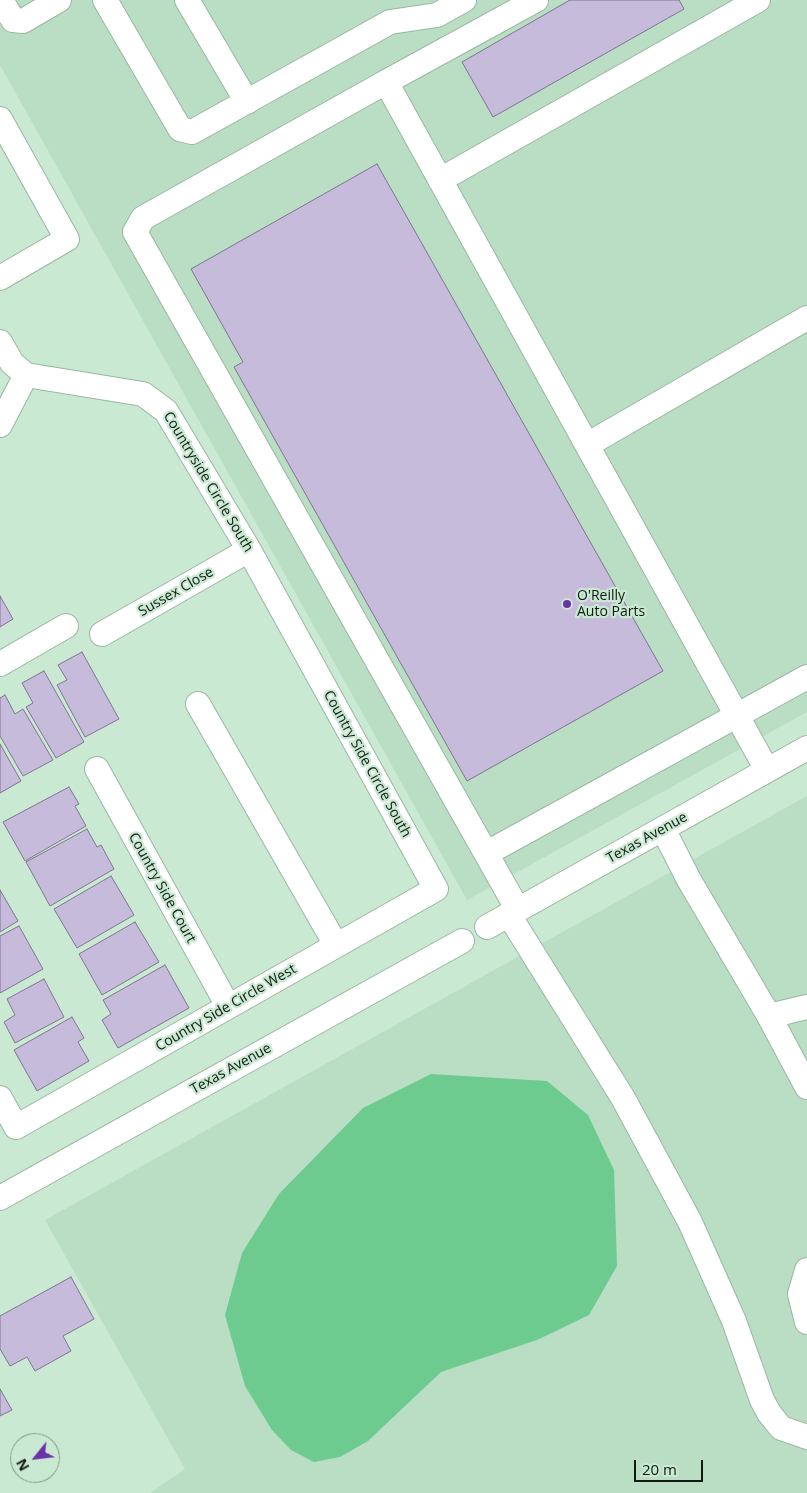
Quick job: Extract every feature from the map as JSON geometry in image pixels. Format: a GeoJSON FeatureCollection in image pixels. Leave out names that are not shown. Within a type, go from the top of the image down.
{"type":"FeatureCollection","features":[{"type":"Feature","properties":{"kind":"street"},"geometry":{"type":"LineString","coordinates":[[1,0],[13,20],[23,21],[59,0]]}},
{"type":"Feature","properties":{"kind":"street"},"geometry":{"type":"LineString","coordinates":[[104,0],[180,129],[192,132],[390,22],[437,15],[464,0]]}},
{"type":"Feature","properties":{"kind":"street"},"geometry":{"type":"LineString","coordinates":[[187,0],[247,102]]}},
{"type":"Feature","properties":{"kind":"street"},"geometry":{"type":"LineString","coordinates":[[536,0],[143,218],[135,232],[487,853],[514,912],[624,1098],[690,1222],[734,1321],[762,1400],[781,1428],[807,1437]]}},
{"type":"Feature","properties":{"kind":"street"},"geometry":{"type":"LineString","coordinates":[[440,180],[758,0]]}},
{"type":"Feature","properties":{"kind":"street"},"geometry":{"type":"LineString","coordinates":[[386,82],[767,770]]}},
{"type":"Feature","properties":{"kind":"street"},"geometry":{"type":"LineString","coordinates":[[0,119],[67,239],[0,278]]}},
{"type":"Feature","properties":{"kind":"street"},"geometry":{"type":"LineString","coordinates":[[587,445],[807,318]]}},
{"type":"Feature","properties":{"kind":"street"},"geometry":{"type":"LineString","coordinates":[[0,342],[12,363],[26,375],[0,425]]}},
{"type":"Feature","properties":{"kind":"street","name":"Countryside Circle South"},"geometry":{"type":"LineString","coordinates":[[26,375],[143,394],[166,411],[249,550],[299,640]]}},
{"type":"Feature","properties":{"kind":"street","name":"Sussex Close"},"geometry":{"type":"LineString","coordinates":[[102,634],[249,550]]}},
{"type":"Feature","properties":{"kind":"street"},"geometry":{"type":"LineString","coordinates":[[0,664],[66,626]]}},
{"type":"Feature","properties":{"kind":"street","name":"Country Side Circle South"},"geometry":{"type":"LineString","coordinates":[[299,640],[436,889]]}},
{"type":"Feature","properties":{"kind":"street"},"geometry":{"type":"LineString","coordinates":[[487,853],[807,677]]}},
{"type":"Feature","properties":{"kind":"street"},"geometry":{"type":"LineString","coordinates":[[198,704],[336,945]]}},
{"type":"Feature","properties":{"kind":"street","name":"Texas Avenue"},"geometry":{"type":"LineString","coordinates":[[487,927],[807,748]]}},
{"type":"Feature","properties":{"kind":"street","name":"Country Side Court"},"geometry":{"type":"LineString","coordinates":[[97,769],[228,1006]]}},
{"type":"Feature","properties":{"kind":"street"},"geometry":{"type":"LineString","coordinates":[[663,829],[807,1087]]}},
{"type":"Feature","properties":{"kind":"street","name":"Country Side Circle West"},"geometry":{"type":"LineString","coordinates":[[0,1098],[16,1127],[436,889]]}},
{"type":"Feature","properties":{"kind":"street","name":"Texas Avenue"},"geometry":{"type":"LineString","coordinates":[[0,1198],[462,941]]}},
{"type":"Feature","properties":{"kind":"street"},"geometry":{"type":"LineString","coordinates":[[769,1016],[807,1007]]}},
{"type":"Feature","properties":{"kind":"street"},"geometry":{"type":"LineString","coordinates":[[807,1270],[800,1294],[807,1322]]}},
{"type":"Feature","properties":{"kind":"shaded area"},"geometry":{"type":"Polygon","coordinates":[[[0,0],[807,0],[807,712],[467,900],[0,65],[0,0]]]}},
{"type":"Feature","properties":{"kind":"shaded area"},"geometry":{"type":"Polygon","coordinates":[[[807,796],[807,1493],[150,1493],[185,1469],[45,1220],[807,796]]]}},
{"type":"Feature","properties":{"kind":"shaded area"},"geometry":{"type":"Polygon","coordinates":[[[431,1074],[547,1081],[588,1115],[614,1170],[617,1266],[589,1315],[537,1340],[441,1372],[368,1441],[340,1457],[314,1462],[291,1450],[272,1430],[245,1386],[225,1315],[242,1253],[279,1194],[363,1108],[431,1074]]]}},
{"type":"Feature","properties":{"kind":"building"},"geometry":{"type":"Polygon","coordinates":[[[570,0],[679,0],[684,9],[493,117],[462,62],[570,0]]]}},
{"type":"Feature","properties":{"kind":"building"},"geometry":{"type":"Polygon","coordinates":[[[377,164],[663,671],[467,781],[234,367],[243,362],[191,269],[377,164]]]}},
{"type":"Feature","properties":{"kind":"building"},"geometry":{"type":"Polygon","coordinates":[[[0,596],[13,619],[0,627],[0,596]]]}},
{"type":"Feature","properties":{"kind":"building"},"geometry":{"type":"Polygon","coordinates":[[[82,652],[119,719],[85,737],[57,685],[67,680],[58,665],[82,652]]]}},
{"type":"Feature","properties":{"kind":"building"},"geometry":{"type":"Polygon","coordinates":[[[44,671],[84,742],[56,758],[26,707],[33,703],[22,683],[44,671]]]}},
{"type":"Feature","properties":{"kind":"building"},"geometry":{"type":"Polygon","coordinates":[[[5,695],[15,714],[23,709],[53,760],[23,776],[0,736],[0,698],[5,695]]]}},
{"type":"Feature","properties":{"kind":"building"},"geometry":{"type":"Polygon","coordinates":[[[0,744],[21,781],[0,793],[0,744]]]}},
{"type":"Feature","properties":{"kind":"building"},"geometry":{"type":"Polygon","coordinates":[[[69,787],[79,804],[75,806],[86,826],[25,861],[3,822],[69,787]]]}},
{"type":"Feature","properties":{"kind":"building"},"geometry":{"type":"Polygon","coordinates":[[[87,829],[97,847],[101,845],[114,869],[50,906],[26,862],[87,829]]]}},
{"type":"Feature","properties":{"kind":"building"},"geometry":{"type":"Polygon","coordinates":[[[111,876],[134,915],[77,948],[54,909],[111,876]]]}},
{"type":"Feature","properties":{"kind":"building"},"geometry":{"type":"Polygon","coordinates":[[[0,890],[18,921],[0,932],[0,890]]]}},
{"type":"Feature","properties":{"kind":"building"},"geometry":{"type":"Polygon","coordinates":[[[135,922],[159,962],[102,995],[79,954],[135,922]]]}},
{"type":"Feature","properties":{"kind":"building"},"geometry":{"type":"Polygon","coordinates":[[[19,926],[43,969],[0,993],[0,936],[19,926]]]}},
{"type":"Feature","properties":{"kind":"building"},"geometry":{"type":"Polygon","coordinates":[[[165,965],[189,1008],[118,1048],[102,1020],[111,1014],[103,1000],[165,965]]]}},
{"type":"Feature","properties":{"kind":"building"},"geometry":{"type":"Polygon","coordinates":[[[44,979],[64,1017],[15,1043],[4,1022],[15,1015],[7,999],[44,979]]]}},
{"type":"Feature","properties":{"kind":"building"},"geometry":{"type":"Polygon","coordinates":[[[72,1017],[84,1038],[78,1042],[89,1061],[37,1091],[14,1050],[72,1017]]]}},
{"type":"Feature","properties":{"kind":"building"},"geometry":{"type":"Polygon","coordinates":[[[71,1277],[94,1319],[63,1336],[71,1351],[35,1371],[27,1357],[10,1366],[0,1349],[0,1316],[71,1277]]]}},
{"type":"Feature","properties":{"kind":"building"},"geometry":{"type":"Polygon","coordinates":[[[0,1389],[12,1410],[0,1416],[0,1389]]]}},
{"type":"Feature","properties":{"kind":"place","name":"O'Reilly Auto Parts"},"geometry":{"type":"Point","coordinates":[567,604]}}]}
